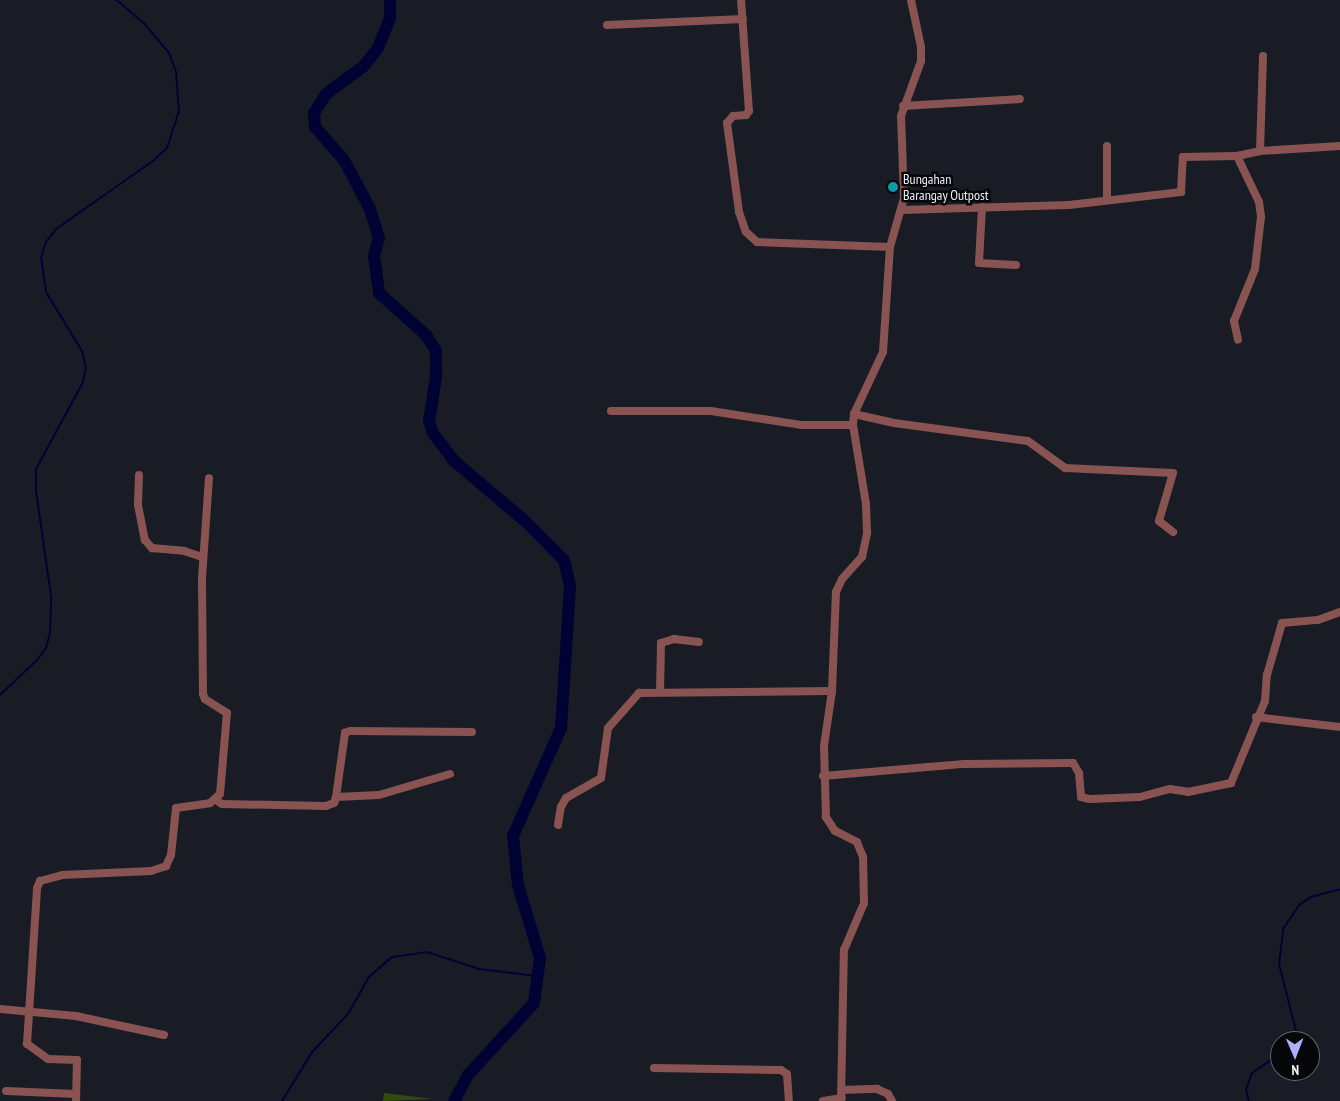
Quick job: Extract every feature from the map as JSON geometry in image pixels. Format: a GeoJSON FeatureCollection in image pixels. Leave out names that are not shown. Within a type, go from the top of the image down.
{"type":"FeatureCollection","features":[{"type":"Feature","properties":{"kind":"street"},"geometry":{"type":"LineString","coordinates":[[741,0],[749,111],[746,115],[732,116],[727,123],[739,212],[746,232],[758,242],[890,247]]}},
{"type":"Feature","properties":{"kind":"street"},"geometry":{"type":"LineString","coordinates":[[842,1096],[844,950],[864,902],[863,857],[857,842],[835,831],[826,817],[823,776],[832,691],[836,592],[842,579],[862,557],[867,534],[866,504],[853,426],[854,414],[883,352],[890,247],[901,210],[903,106],[918,78],[922,54],[911,0]]}},
{"type":"Feature","properties":{"kind":"street"},"geometry":{"type":"LineString","coordinates":[[607,25],[743,19]]}},
{"type":"Feature","properties":{"kind":"street"},"geometry":{"type":"LineString","coordinates":[[1260,151],[1263,56]]}},
{"type":"Feature","properties":{"kind":"street"},"geometry":{"type":"LineString","coordinates":[[903,106],[1020,99]]}},
{"type":"Feature","properties":{"kind":"street"},"geometry":{"type":"LineString","coordinates":[[1107,146],[1107,199]]}},
{"type":"Feature","properties":{"kind":"street"},"geometry":{"type":"LineString","coordinates":[[901,210],[1077,204],[1102,202],[1107,199],[1181,192],[1184,156],[1237,156],[1260,151],[1340,146]]}},
{"type":"Feature","properties":{"kind":"street"},"geometry":{"type":"LineString","coordinates":[[1237,156],[1259,202],[1261,217],[1257,262],[1234,322],[1238,340]]}},
{"type":"Feature","properties":{"kind":"street"},"geometry":{"type":"LineString","coordinates":[[982,207],[979,264],[1016,265]]}},
{"type":"Feature","properties":{"kind":"street"},"geometry":{"type":"LineString","coordinates":[[611,411],[710,411],[801,425],[853,426]]}},
{"type":"Feature","properties":{"kind":"street"},"geometry":{"type":"LineString","coordinates":[[854,414],[894,423],[1028,441],[1065,468],[1173,473],[1159,521],[1173,532]]}},
{"type":"Feature","properties":{"kind":"street"},"geometry":{"type":"LineString","coordinates":[[139,475],[138,505],[145,540],[152,548],[184,551],[203,558]]}},
{"type":"Feature","properties":{"kind":"street"},"geometry":{"type":"LineString","coordinates":[[209,478],[203,558],[203,694],[205,699],[227,713],[220,794],[216,800]]}},
{"type":"Feature","properties":{"kind":"street"},"geometry":{"type":"LineString","coordinates":[[823,776],[964,764],[1073,763],[1079,772],[1081,797],[1140,797],[1170,789],[1188,792],[1231,783],[1256,717],[1265,701],[1267,675],[1282,624],[1318,620],[1340,612]]}},
{"type":"Feature","properties":{"kind":"street"},"geometry":{"type":"LineString","coordinates":[[660,692],[662,643],[674,639],[699,642]]}},
{"type":"Feature","properties":{"kind":"street"},"geometry":{"type":"LineString","coordinates":[[558,825],[561,807],[566,798],[601,778],[608,728],[640,693],[832,691]]}},
{"type":"Feature","properties":{"kind":"street"},"geometry":{"type":"LineString","coordinates":[[1256,717],[1340,727]]}},
{"type":"Feature","properties":{"kind":"street"},"geometry":{"type":"LineString","coordinates":[[6,1091],[76,1098],[77,1060],[48,1058],[27,1044],[40,881],[62,875],[151,871],[166,866],[171,855],[176,808],[216,800],[222,804],[326,806],[334,803],[345,733],[350,731],[472,732]]}},
{"type":"Feature","properties":{"kind":"street"},"geometry":{"type":"LineString","coordinates":[[336,797],[370,797],[450,774]]}},
{"type":"Feature","properties":{"kind":"street"},"geometry":{"type":"LineString","coordinates":[[0,1009],[76,1016],[164,1035]]}},
{"type":"Feature","properties":{"kind":"street"},"geometry":{"type":"LineString","coordinates":[[654,1068],[781,1070],[787,1074],[788,1101]]}},
{"type":"Feature","properties":{"kind":"street"},"geometry":{"type":"LineString","coordinates":[[823,1101],[877,1090],[888,1094],[892,1101]]}},
{"type":"Feature","properties":{"kind":"green space"},"geometry":{"type":"Polygon","coordinates":[[[384,1093],[433,1099],[383,1101],[384,1093]]]}},
{"type":"Feature","properties":{"kind":"waterway"},"geometry":{"type":"LineString","coordinates":[[0,695],[37,660],[46,648],[50,633],[51,596],[36,491],[36,469],[83,382],[86,368],[82,351],[46,292],[41,258],[46,242],[56,229],[154,160],[167,148],[179,112],[176,72],[169,53],[145,24],[116,0]]}},
{"type":"Feature","properties":{"kind":"waterway"},"geometry":{"type":"LineString","coordinates":[[390,0],[390,18],[378,48],[364,66],[326,94],[314,113],[315,127],[344,160],[370,209],[379,238],[374,256],[379,293],[426,335],[436,351],[436,377],[429,421],[433,433],[453,460],[525,521],[564,560],[570,586],[561,728],[513,836],[518,885],[540,958],[534,1003],[468,1075],[454,1101]]}},
{"type":"Feature","properties":{"kind":"waterway"},"geometry":{"type":"LineString","coordinates":[[1296,1031],[1279,964],[1283,929],[1299,905],[1311,897],[1340,889]]}},
{"type":"Feature","properties":{"kind":"waterway"},"geometry":{"type":"LineString","coordinates":[[282,1101],[312,1052],[348,1014],[369,977],[392,957],[427,952],[479,969],[537,976]]}},
{"type":"Feature","properties":{"kind":"waterway"},"geometry":{"type":"LineString","coordinates":[[1249,1101],[1246,1090],[1252,1073],[1270,1061]]}},
{"type":"Feature","properties":{"kind":"place","name":"Bungahan Barangay Outpost"},"geometry":{"type":"Point","coordinates":[893,187]}}]}
